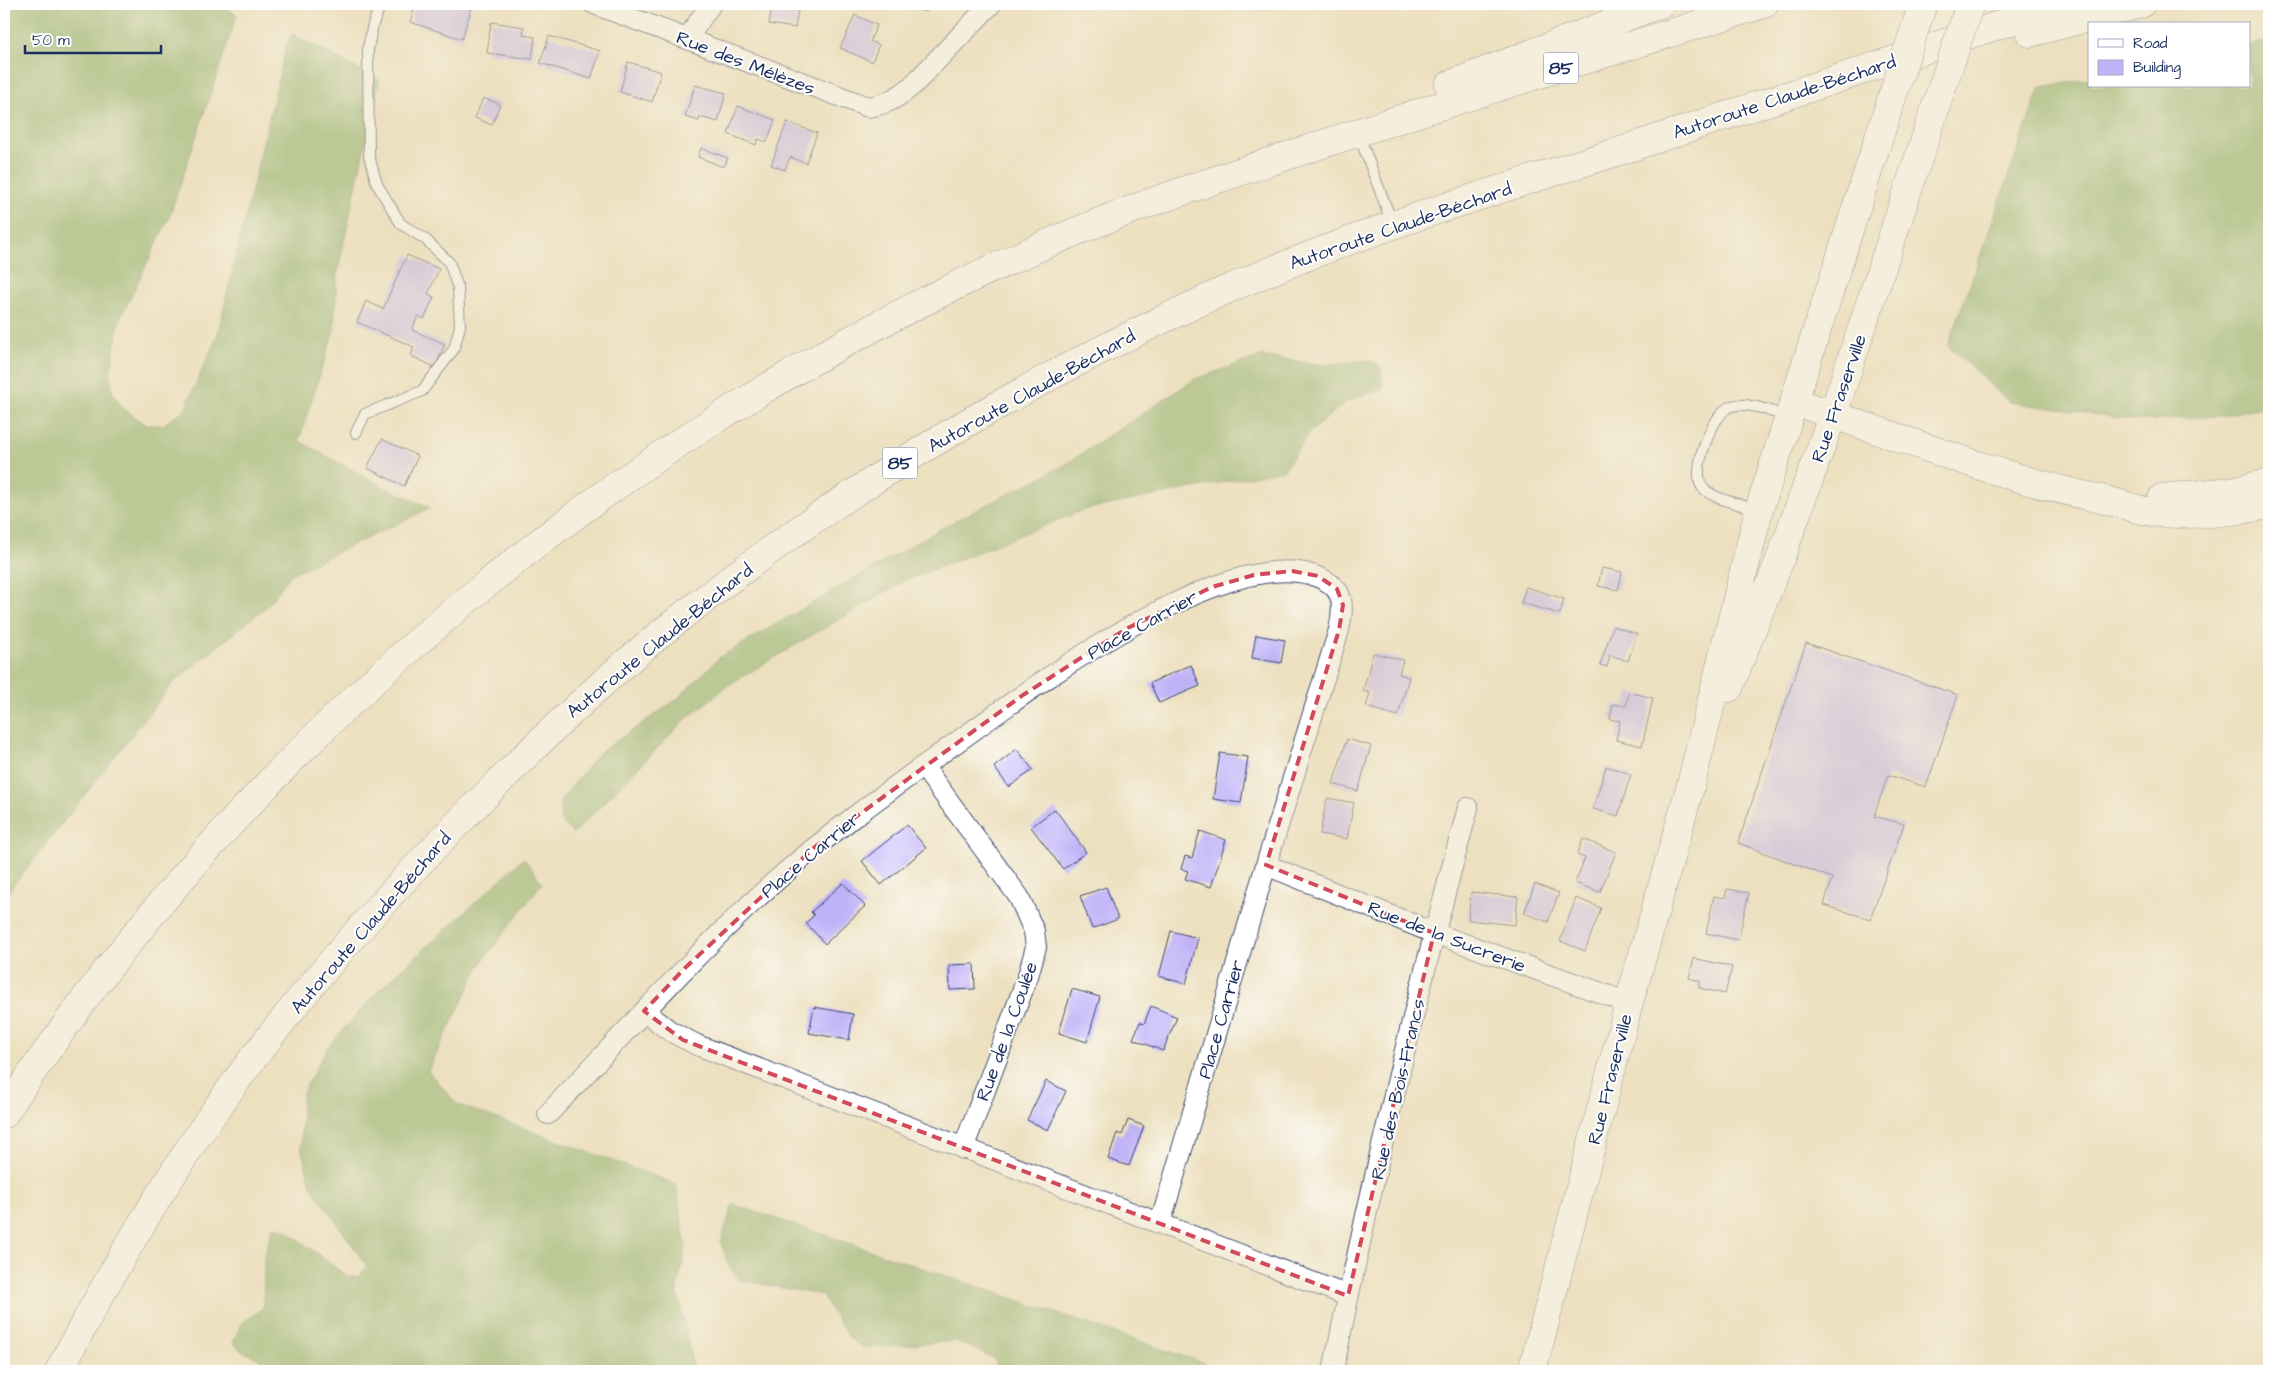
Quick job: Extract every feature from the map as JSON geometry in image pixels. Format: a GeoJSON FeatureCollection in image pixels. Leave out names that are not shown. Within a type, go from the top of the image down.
{"type":"FeatureCollection","features":[{"type":"Feature","properties":{"kind":"main road"},"geometry":{"type":"LineString","coordinates":[[1072,234],[1160,192],[1240,157],[1490,70],[1660,4]]}},
{"type":"Feature","properties":{"kind":"main road","name":"85"},"geometry":{"type":"LineString","coordinates":[[4,1114],[65,1026],[130,941],[239,814],[359,695],[484,585],[609,490],[667,451],[843,345],[919,305],[1072,234],[1158,200],[1358,132],[1764,4]]}},
{"type":"Feature","properties":{"kind":"main road","name":"Rue Fraserville"},"geometry":{"type":"LineString","coordinates":[[1532,1371],[1629,1003],[1690,788],[1759,510],[1923,4]]}},
{"type":"Feature","properties":{"kind":"main road","name":"Rue Fraserville"},"geometry":{"type":"LineString","coordinates":[[1690,788],[1781,557],[1833,414],[1970,4]]}},
{"type":"Feature","properties":{"kind":"main road","name":"Autoroute Claude-Béchard"},"geometry":{"type":"LineString","coordinates":[[59,1371],[138,1230],[189,1149],[249,1065],[315,980],[451,829],[533,748],[615,672],[686,613],[767,553],[915,453],[992,408],[1108,346],[1221,292],[1301,259],[1394,225],[2062,4]]}},
{"type":"Feature","properties":{"kind":"main road"},"geometry":{"type":"LineString","coordinates":[[1725,117],[2141,4]]}},
{"type":"Feature","properties":{"kind":"main road"},"geometry":{"type":"LineString","coordinates":[[1792,410],[1833,414],[2008,475],[2075,494],[2158,513],[2208,514],[2269,505]]}},
{"type":"Feature","properties":{"kind":"main road"},"geometry":{"type":"LineString","coordinates":[[2104,500],[2192,496],[2231,491],[2269,483]]}},
{"type":"Feature","properties":{"kind":"street","name":"Rue des Mélèzes"},"geometry":{"type":"LineString","coordinates":[[594,4],[868,107],[884,104],[900,96],[912,86],[991,4]]}},
{"type":"Feature","properties":{"kind":"street"},"geometry":{"type":"LineString","coordinates":[[687,39],[711,4]]}},
{"type":"Feature","properties":{"kind":"street","name":"Place Carrier"},"geometry":{"type":"LineString","coordinates":[[548,1114],[644,1011],[727,927],[816,846],[869,804],[1023,695],[1155,613],[1212,587],[1237,579],[1273,572],[1292,571],[1305,573],[1323,579],[1337,589],[1343,605],[1342,616],[1160,1224]]}},
{"type":"Feature","properties":{"kind":"street","name":"Rue de la Coulée"},"geometry":{"type":"LineString","coordinates":[[923,766],[1019,897],[1034,931],[1036,948],[1028,976],[963,1149]]}},
{"type":"Feature","properties":{"kind":"street","name":"Rue des Bois-Francs"},"geometry":{"type":"LineString","coordinates":[[1333,1371],[1348,1296],[1434,933],[1468,808]]}},
{"type":"Feature","properties":{"kind":"street","name":"Rue de la Sucrerie"},"geometry":{"type":"LineString","coordinates":[[1266,865],[1434,933],[1629,1003]]}},
{"type":"Feature","properties":{"kind":"street"},"geometry":{"type":"LineString","coordinates":[[644,1011],[684,1040],[1348,1296]]}},
{"type":"Feature","properties":{"kind":"lane"},"geometry":{"type":"LineString","coordinates":[[356,433],[365,414],[422,392],[454,349],[460,326],[458,288],[449,262],[425,239],[401,224],[377,184],[368,156],[368,48],[373,24],[381,4]]}},
{"type":"Feature","properties":{"kind":"lane"},"geometry":{"type":"LineString","coordinates":[[1358,132],[1394,225]]}},
{"type":"Feature","properties":{"kind":"lane"},"geometry":{"type":"LineString","coordinates":[[1759,510],[1716,496],[1704,489],[1698,482],[1698,471],[1704,451],[1716,420],[1723,410],[1732,406],[1743,405],[1792,410]]}},
{"type":"Feature","properties":{"kind":"highlighted area"},"geometry":{"type":"Polygon","coordinates":[[[1292,571],[1318,576],[1337,589],[1343,605],[1339,630],[1266,865],[1434,933],[1348,1296],[683,1040],[644,1011],[685,968],[816,846],[1023,695],[1126,629],[1212,587],[1254,575],[1292,571]]]}},
{"type":"Feature","properties":{"kind":"green space"},"geometry":{"type":"Polygon","coordinates":[[[4,4],[218,4],[237,15],[169,218],[119,321],[110,375],[112,391],[123,408],[147,425],[163,425],[185,409],[217,336],[287,43],[292,34],[379,80],[337,275],[334,330],[299,441],[382,486],[431,508],[291,574],[267,606],[173,683],[4,897],[4,4]]]}},
{"type":"Feature","properties":{"kind":"green space"},"geometry":{"type":"Polygon","coordinates":[[[2269,40],[2269,406],[2219,416],[2139,421],[2009,402],[1948,346],[2040,87],[2088,79],[2088,88],[2250,88],[2250,45],[2269,40]]]}},
{"type":"Feature","properties":{"kind":"green space"},"geometry":{"type":"Polygon","coordinates":[[[1261,356],[1323,365],[1367,360],[1380,366],[1383,388],[1347,401],[1309,433],[1284,470],[1084,510],[904,581],[730,684],[686,719],[573,834],[560,820],[560,801],[599,753],[676,700],[720,657],[943,527],[1063,466],[1195,379],[1261,356]]]}},
{"type":"Feature","properties":{"kind":"green space"},"geometry":{"type":"Polygon","coordinates":[[[524,858],[542,883],[481,963],[428,1071],[457,1104],[676,1184],[686,1247],[677,1290],[694,1371],[287,1371],[241,1351],[233,1343],[241,1324],[263,1308],[264,1257],[273,1226],[286,1230],[348,1277],[359,1277],[367,1266],[311,1186],[301,1148],[302,1094],[327,1048],[377,992],[524,858]]]}},
{"type":"Feature","properties":{"kind":"green space"},"geometry":{"type":"Polygon","coordinates":[[[733,1204],[1207,1364],[1205,1371],[999,1371],[994,1358],[956,1341],[864,1348],[850,1339],[821,1295],[740,1280],[729,1267],[721,1242],[733,1204]]]}},
{"type":"Feature","properties":{"kind":"building"},"geometry":{"type":"Polygon","coordinates":[[[416,4],[466,4],[472,6],[462,39],[410,22],[416,4]]]}},
{"type":"Feature","properties":{"kind":"building"},"geometry":{"type":"Polygon","coordinates":[[[772,4],[799,4],[795,28],[769,24],[772,4]]]}},
{"type":"Feature","properties":{"kind":"building"},"geometry":{"type":"Polygon","coordinates":[[[904,4],[929,4],[926,12],[904,4]]]}},
{"type":"Feature","properties":{"kind":"building"},"geometry":{"type":"Polygon","coordinates":[[[855,15],[877,25],[870,41],[879,45],[872,62],[840,48],[855,15]]]}},
{"type":"Feature","properties":{"kind":"building"},"geometry":{"type":"Polygon","coordinates":[[[491,22],[524,27],[523,35],[535,37],[532,59],[487,53],[491,22]]]}},
{"type":"Feature","properties":{"kind":"building"},"geometry":{"type":"Polygon","coordinates":[[[549,36],[600,51],[591,79],[540,63],[549,36]]]}},
{"type":"Feature","properties":{"kind":"building"},"geometry":{"type":"Polygon","coordinates":[[[628,62],[661,72],[652,102],[620,92],[628,62]]]}},
{"type":"Feature","properties":{"kind":"building"},"geometry":{"type":"Polygon","coordinates":[[[695,85],[726,93],[718,122],[700,117],[699,121],[685,117],[695,85]]]}},
{"type":"Feature","properties":{"kind":"building"},"geometry":{"type":"Polygon","coordinates":[[[483,98],[500,104],[492,125],[475,118],[483,98]]]}},
{"type":"Feature","properties":{"kind":"building"},"geometry":{"type":"Polygon","coordinates":[[[738,106],[775,120],[767,142],[758,139],[756,145],[728,134],[738,106]]]}},
{"type":"Feature","properties":{"kind":"building"},"geometry":{"type":"Polygon","coordinates":[[[787,122],[817,133],[806,163],[790,157],[785,170],[771,165],[787,122]]]}},
{"type":"Feature","properties":{"kind":"building"},"geometry":{"type":"Polygon","coordinates":[[[701,148],[728,158],[724,167],[698,157],[701,148]]]}},
{"type":"Feature","properties":{"kind":"building"},"geometry":{"type":"Polygon","coordinates":[[[407,255],[439,269],[428,294],[434,297],[424,319],[418,316],[412,330],[445,344],[435,367],[411,356],[414,347],[357,322],[366,301],[383,309],[407,255]]]}},
{"type":"Feature","properties":{"kind":"building"},"geometry":{"type":"Polygon","coordinates":[[[382,439],[418,456],[404,486],[367,468],[382,439]]]}},
{"type":"Feature","properties":{"kind":"building"},"geometry":{"type":"Polygon","coordinates":[[[1602,568],[1622,572],[1618,590],[1598,586],[1602,568]]]}},
{"type":"Feature","properties":{"kind":"building"},"geometry":{"type":"Polygon","coordinates":[[[1526,587],[1564,599],[1560,614],[1521,603],[1526,587]]]}},
{"type":"Feature","properties":{"kind":"building"},"geometry":{"type":"Polygon","coordinates":[[[1613,626],[1637,634],[1628,661],[1610,655],[1607,667],[1600,665],[1613,626]]]}},
{"type":"Feature","properties":{"kind":"building"},"geometry":{"type":"Polygon","coordinates":[[[1256,635],[1285,640],[1281,663],[1252,658],[1256,635]]]}},
{"type":"Feature","properties":{"kind":"building"},"geometry":{"type":"Polygon","coordinates":[[[1806,643],[1958,695],[1926,787],[1888,775],[1874,816],[1904,824],[1870,919],[1824,905],[1832,878],[1738,843],[1806,643]]]}},
{"type":"Feature","properties":{"kind":"building"},"geometry":{"type":"Polygon","coordinates":[[[1373,653],[1403,660],[1399,674],[1409,677],[1398,716],[1366,707],[1370,693],[1363,691],[1373,653]]]}},
{"type":"Feature","properties":{"kind":"building"},"geometry":{"type":"Polygon","coordinates":[[[1191,665],[1200,686],[1159,703],[1150,683],[1191,665]]]}},
{"type":"Feature","properties":{"kind":"building"},"geometry":{"type":"Polygon","coordinates":[[[1629,692],[1653,698],[1642,746],[1616,740],[1620,721],[1610,719],[1613,704],[1626,706],[1629,692]]]}},
{"type":"Feature","properties":{"kind":"building"},"geometry":{"type":"Polygon","coordinates":[[[1347,739],[1371,746],[1358,791],[1333,784],[1347,739]]]}},
{"type":"Feature","properties":{"kind":"building"},"geometry":{"type":"Polygon","coordinates":[[[1017,749],[1033,770],[1009,787],[994,767],[1017,749]]]}},
{"type":"Feature","properties":{"kind":"building"},"geometry":{"type":"Polygon","coordinates":[[[1220,753],[1248,757],[1241,803],[1213,799],[1220,753]]]}},
{"type":"Feature","properties":{"kind":"building"},"geometry":{"type":"Polygon","coordinates":[[[1606,766],[1631,774],[1618,816],[1593,809],[1606,766]]]}},
{"type":"Feature","properties":{"kind":"building"},"geometry":{"type":"Polygon","coordinates":[[[1327,798],[1354,803],[1347,839],[1320,834],[1327,798]]]}},
{"type":"Feature","properties":{"kind":"building"},"geometry":{"type":"Polygon","coordinates":[[[1055,809],[1086,852],[1063,869],[1031,827],[1055,809]]]}},
{"type":"Feature","properties":{"kind":"building"},"geometry":{"type":"Polygon","coordinates":[[[907,825],[926,848],[881,885],[862,861],[907,825]]]}},
{"type":"Feature","properties":{"kind":"building"},"geometry":{"type":"Polygon","coordinates":[[[1200,831],[1226,840],[1211,887],[1185,879],[1188,871],[1181,869],[1185,856],[1192,858],[1200,831]]]}},
{"type":"Feature","properties":{"kind":"building"},"geometry":{"type":"Polygon","coordinates":[[[1583,839],[1616,852],[1600,892],[1575,883],[1585,858],[1577,855],[1583,839]]]}},
{"type":"Feature","properties":{"kind":"building"},"geometry":{"type":"Polygon","coordinates":[[[843,883],[865,906],[825,944],[806,923],[814,915],[811,912],[843,883]]]}},
{"type":"Feature","properties":{"kind":"building"},"geometry":{"type":"Polygon","coordinates":[[[1535,884],[1559,893],[1548,922],[1524,913],[1535,884]]]}},
{"type":"Feature","properties":{"kind":"building"},"geometry":{"type":"Polygon","coordinates":[[[1106,887],[1118,919],[1092,929],[1080,896],[1106,887]]]}},
{"type":"Feature","properties":{"kind":"building"},"geometry":{"type":"Polygon","coordinates":[[[1727,889],[1749,893],[1738,940],[1706,933],[1714,896],[1725,898],[1727,889]]]}},
{"type":"Feature","properties":{"kind":"building"},"geometry":{"type":"Polygon","coordinates":[[[1471,892],[1518,897],[1515,925],[1468,920],[1471,892]]]}},
{"type":"Feature","properties":{"kind":"building"},"geometry":{"type":"Polygon","coordinates":[[[1576,898],[1601,908],[1585,951],[1560,941],[1576,898]]]}},
{"type":"Feature","properties":{"kind":"building"},"geometry":{"type":"Polygon","coordinates":[[[1171,931],[1198,938],[1186,984],[1159,976],[1171,931]]]}},
{"type":"Feature","properties":{"kind":"building"},"geometry":{"type":"Polygon","coordinates":[[[1694,958],[1732,967],[1725,994],[1699,988],[1700,981],[1689,978],[1694,958]]]}},
{"type":"Feature","properties":{"kind":"building"},"geometry":{"type":"Polygon","coordinates":[[[974,964],[975,989],[950,990],[949,965],[974,964]]]}},
{"type":"Feature","properties":{"kind":"building"},"geometry":{"type":"Polygon","coordinates":[[[1072,989],[1100,997],[1087,1042],[1059,1033],[1072,989]]]}},
{"type":"Feature","properties":{"kind":"building"},"geometry":{"type":"Polygon","coordinates":[[[1151,1006],[1177,1017],[1163,1051],[1133,1039],[1140,1022],[1144,1024],[1151,1006]]]}},
{"type":"Feature","properties":{"kind":"building"},"geometry":{"type":"Polygon","coordinates":[[[814,1007],[853,1014],[849,1040],[809,1033],[814,1007]]]}},
{"type":"Feature","properties":{"kind":"building"},"geometry":{"type":"Polygon","coordinates":[[[1046,1081],[1066,1091],[1048,1130],[1027,1120],[1046,1081]]]}},
{"type":"Feature","properties":{"kind":"building"},"geometry":{"type":"Polygon","coordinates":[[[1128,1120],[1144,1126],[1129,1166],[1108,1159],[1117,1133],[1122,1135],[1128,1120]]]}}]}
